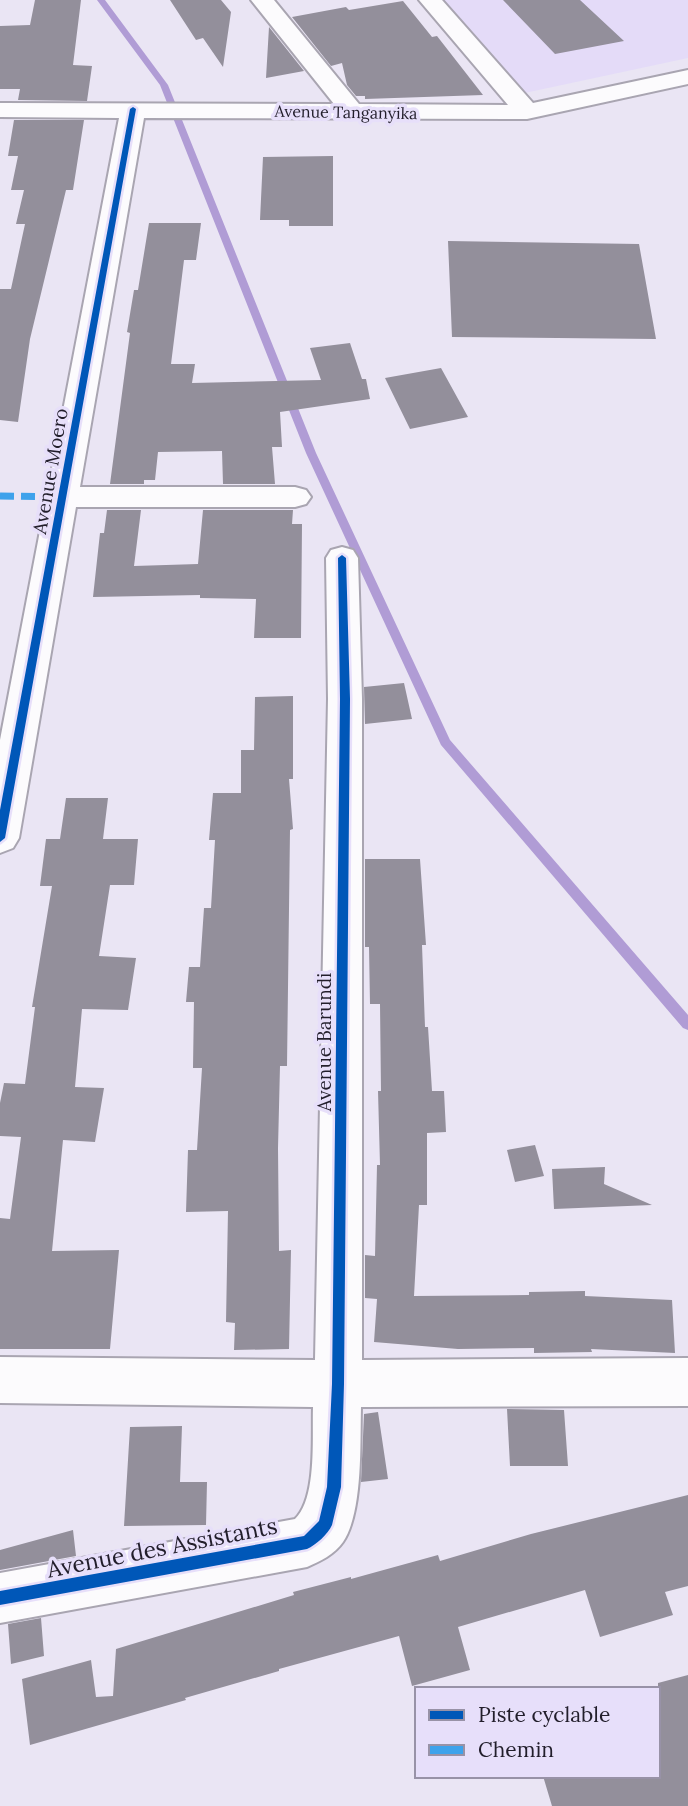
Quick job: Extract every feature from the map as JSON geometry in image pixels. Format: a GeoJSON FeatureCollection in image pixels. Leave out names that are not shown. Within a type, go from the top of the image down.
{"type":"FeatureCollection","features":[{"type":"Feature","properties":{"kind":"street"},"geometry":{"type":"LineString","coordinates":[[262,0],[353,112]]}},
{"type":"Feature","properties":{"kind":"street"},"geometry":{"type":"LineString","coordinates":[[430,0],[527,112]]}},
{"type":"Feature","properties":{"kind":"street","name":"Avenue Tanganyika"},"geometry":{"type":"LineString","coordinates":[[0,110],[527,112],[688,77]]}},
{"type":"Feature","properties":{"kind":"street","name":"Avenue Moero"},"geometry":{"type":"LineString","coordinates":[[0,838],[133,109]]}},
{"type":"Feature","properties":{"kind":"street"},"geometry":{"type":"LineString","coordinates":[[64,497],[295,497]]}},
{"type":"Feature","properties":{"kind":"street","name":"Avenue Barundi"},"geometry":{"type":"LineString","coordinates":[[325,1525],[334,1487],[338,1384],[345,699],[342,558]]}},
{"type":"Feature","properties":{"kind":"street"},"geometry":{"type":"LineString","coordinates":[[0,1380],[338,1384],[688,1382]]}},
{"type":"Feature","properties":{"kind":"street","name":"Avenue des Assistants"},"geometry":{"type":"LineString","coordinates":[[0,1598],[307,1542],[325,1525]]}},
{"type":"Feature","properties":{"kind":"shaded area"},"geometry":{"type":"Polygon","coordinates":[[[434,0],[688,0],[688,58],[520,94],[434,0]]]}},
{"type":"Feature","properties":{"kind":"building"},"geometry":{"type":"Polygon","coordinates":[[[35,0],[81,0],[73,65],[92,66],[87,101],[18,100],[20,89],[0,89],[0,26],[30,25],[35,0]]]}},
{"type":"Feature","properties":{"kind":"building"},"geometry":{"type":"Polygon","coordinates":[[[170,0],[221,0],[231,12],[223,67],[203,38],[196,40],[170,0]]]}},
{"type":"Feature","properties":{"kind":"building"},"geometry":{"type":"Polygon","coordinates":[[[503,0],[580,0],[624,41],[555,54],[503,0]]]}},
{"type":"Feature","properties":{"kind":"building"},"geometry":{"type":"Polygon","coordinates":[[[403,1],[432,37],[437,36],[483,95],[365,99],[365,96],[356,96],[347,85],[342,63],[331,66],[292,17],[346,7],[349,10],[403,1]]]}},
{"type":"Feature","properties":{"kind":"building"},"geometry":{"type":"Polygon","coordinates":[[[269,27],[304,71],[266,78],[269,27]]]}},
{"type":"Feature","properties":{"kind":"building"},"geometry":{"type":"Polygon","coordinates":[[[14,120],[84,120],[73,190],[66,190],[30,339],[18,422],[0,420],[0,289],[11,289],[25,224],[16,224],[24,190],[11,190],[18,156],[8,156],[14,120]]]}},
{"type":"Feature","properties":{"kind":"building"},"geometry":{"type":"Polygon","coordinates":[[[333,156],[333,226],[289,226],[289,220],[260,220],[263,157],[333,156]]]}},
{"type":"Feature","properties":{"kind":"building"},"geometry":{"type":"Polygon","coordinates":[[[149,223],[201,223],[196,260],[184,260],[171,364],[195,364],[192,383],[321,380],[310,348],[350,343],[362,379],[366,379],[370,399],[280,412],[282,447],[272,447],[275,484],[223,484],[222,451],[158,452],[155,480],[144,480],[144,484],[110,484],[130,333],[127,332],[134,290],[138,290],[149,223]]]}},
{"type":"Feature","properties":{"kind":"building"},"geometry":{"type":"Polygon","coordinates":[[[448,241],[639,244],[656,339],[452,337],[448,241]]]}},
{"type":"Feature","properties":{"kind":"building"},"geometry":{"type":"Polygon","coordinates":[[[441,368],[468,417],[410,429],[385,378],[441,368]]]}},
{"type":"Feature","properties":{"kind":"building"},"geometry":{"type":"Polygon","coordinates":[[[107,510],[141,510],[134,566],[198,564],[203,510],[293,510],[292,524],[302,524],[301,638],[254,638],[256,599],[200,598],[200,595],[93,597],[100,533],[104,533],[107,510]]]}},
{"type":"Feature","properties":{"kind":"building"},"geometry":{"type":"Polygon","coordinates":[[[404,683],[412,719],[365,724],[364,687],[404,683]]]}},
{"type":"Feature","properties":{"kind":"building"},"geometry":{"type":"Polygon","coordinates":[[[293,696],[293,779],[289,779],[293,829],[290,830],[287,1066],[280,1066],[278,1148],[279,1251],[291,1250],[289,1349],[234,1350],[235,1323],[226,1322],[228,1211],[186,1212],[188,1150],[197,1150],[202,1068],[193,1068],[194,1002],[186,1002],[189,967],[200,967],[204,908],[211,908],[215,840],[209,840],[213,793],[241,793],[241,750],[254,750],[255,697],[293,696]]]}},
{"type":"Feature","properties":{"kind":"building"},"geometry":{"type":"Polygon","coordinates":[[[66,798],[108,798],[103,839],[138,839],[134,885],[110,885],[99,956],[136,958],[128,1010],[82,1009],[75,1087],[104,1088],[95,1142],[63,1140],[52,1251],[119,1250],[110,1349],[0,1349],[0,1218],[10,1219],[21,1137],[0,1136],[0,1103],[4,1083],[25,1084],[35,1007],[32,1007],[52,886],[40,886],[46,839],[60,839],[66,798]]]}},
{"type":"Feature","properties":{"kind":"building"},"geometry":{"type":"Polygon","coordinates":[[[365,859],[420,859],[426,945],[422,945],[425,1027],[428,1027],[432,1091],[444,1091],[446,1132],[427,1133],[427,1205],[419,1205],[414,1296],[529,1295],[529,1292],[585,1291],[585,1296],[672,1300],[675,1353],[591,1349],[592,1352],[534,1353],[534,1348],[458,1349],[374,1342],[377,1299],[365,1298],[365,1255],[375,1256],[377,1165],[380,1165],[380,1004],[370,1004],[369,947],[365,947],[365,859]]]}},
{"type":"Feature","properties":{"kind":"building"},"geometry":{"type":"Polygon","coordinates":[[[535,1145],[544,1176],[515,1182],[507,1150],[535,1145]]]}},
{"type":"Feature","properties":{"kind":"building"},"geometry":{"type":"Polygon","coordinates":[[[605,1167],[604,1184],[652,1205],[554,1209],[552,1169],[605,1167]]]}},
{"type":"Feature","properties":{"kind":"building"},"geometry":{"type":"Polygon","coordinates":[[[507,1409],[564,1410],[568,1466],[510,1466],[507,1409]]]}},
{"type":"Feature","properties":{"kind":"building"},"geometry":{"type":"Polygon","coordinates":[[[378,1412],[388,1479],[361,1482],[364,1414],[378,1412]]]}},
{"type":"Feature","properties":{"kind":"building"},"geometry":{"type":"Polygon","coordinates":[[[182,1426],[180,1482],[207,1482],[206,1525],[124,1526],[130,1427],[182,1426]]]}},
{"type":"Feature","properties":{"kind":"building"},"geometry":{"type":"Polygon","coordinates":[[[688,1495],[688,1586],[665,1592],[673,1615],[600,1637],[585,1590],[458,1627],[470,1670],[412,1686],[399,1636],[279,1669],[185,1698],[186,1700],[30,1745],[22,1679],[91,1660],[96,1697],[113,1696],[116,1649],[294,1595],[293,1592],[438,1555],[440,1561],[531,1534],[688,1495]]]}},
{"type":"Feature","properties":{"kind":"building"},"geometry":{"type":"Polygon","coordinates":[[[73,1530],[76,1556],[0,1570],[0,1550],[73,1530]]]}},
{"type":"Feature","properties":{"kind":"building"},"geometry":{"type":"Polygon","coordinates":[[[41,1618],[44,1656],[11,1664],[8,1624],[41,1618]]]}},
{"type":"Feature","properties":{"kind":"building"},"geometry":{"type":"Polygon","coordinates":[[[688,1675],[688,1806],[552,1806],[544,1778],[660,1778],[658,1683],[688,1675]]]}},
{"type":"Feature","properties":{"kind":"waterway"},"geometry":{"type":"LineString","coordinates":[[101,0],[164,85],[311,453],[445,742],[688,1024]]}},
{"type":"Feature","properties":{"kind":"marked path"},"geometry":{"type":"LineString","coordinates":[[0,496],[64,497]]}},
{"type":"Feature","properties":{"kind":"cycle path"},"geometry":{"type":"LineString","coordinates":[[0,838],[133,109]]}},
{"type":"Feature","properties":{"kind":"cycle path"},"geometry":{"type":"LineString","coordinates":[[0,1598],[307,1542],[325,1525],[334,1487],[338,1384],[345,699],[342,558]]}}]}
